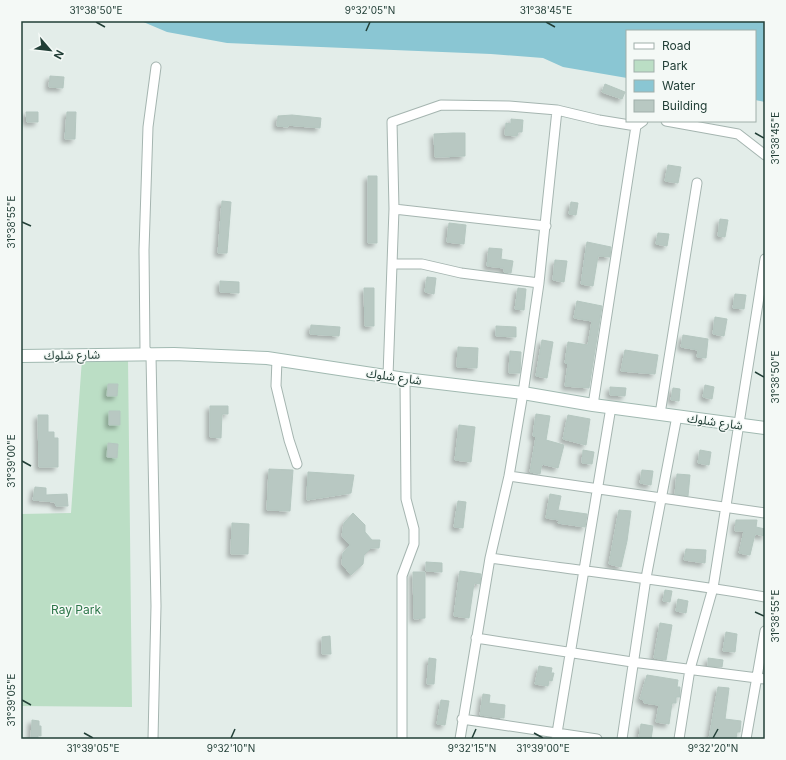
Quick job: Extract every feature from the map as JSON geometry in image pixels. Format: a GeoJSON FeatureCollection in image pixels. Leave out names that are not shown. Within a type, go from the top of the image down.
{"type":"FeatureCollection","features":[{"type":"Feature","properties":{"kind":"street"},"geometry":{"type":"LineString","coordinates":[[154,739],[156,606],[151,356],[146,349],[144,250],[148,127],[156,67]]}},
{"type":"Feature","properties":{"kind":"street"},"geometry":{"type":"LineString","coordinates":[[388,376],[394,209],[392,122],[442,104],[509,106],[557,110],[599,120],[640,124],[593,405]]}},
{"type":"Feature","properties":{"kind":"street"},"geometry":{"type":"LineString","coordinates":[[460,739],[462,719],[490,558],[509,476],[524,393],[546,226],[557,110]]}},
{"type":"Feature","properties":{"kind":"street"},"geometry":{"type":"LineString","coordinates":[[672,122],[738,134],[765,155]]}},
{"type":"Feature","properties":{"kind":"street"},"geometry":{"type":"LineString","coordinates":[[660,414],[697,183]]}},
{"type":"Feature","properties":{"kind":"street"},"geometry":{"type":"LineString","coordinates":[[394,209],[546,226]]}},
{"type":"Feature","properties":{"kind":"street"},"geometry":{"type":"LineString","coordinates":[[680,739],[690,669],[713,588],[725,506],[762,298],[765,259]]}},
{"type":"Feature","properties":{"kind":"street"},"geometry":{"type":"LineString","coordinates":[[392,264],[422,264],[461,273],[539,283]]}},
{"type":"Feature","properties":{"kind":"street","name":"شارع شلوك"},"geometry":{"type":"LineString","coordinates":[[21,356],[78,354],[151,356],[174,354],[277,359],[406,379],[524,393],[593,405],[739,426],[765,428]]}},
{"type":"Feature","properties":{"kind":"street"},"geometry":{"type":"LineString","coordinates":[[277,359],[276,386],[289,440],[297,464]]}},
{"type":"Feature","properties":{"kind":"street"},"geometry":{"type":"LineString","coordinates":[[402,739],[402,576],[414,544],[414,529],[406,499],[406,379]]}},
{"type":"Feature","properties":{"kind":"street"},"geometry":{"type":"LineString","coordinates":[[557,736],[611,407]]}},
{"type":"Feature","properties":{"kind":"street"},"geometry":{"type":"LineString","coordinates":[[622,739],[632,662],[646,578],[677,416]]}},
{"type":"Feature","properties":{"kind":"street"},"geometry":{"type":"LineString","coordinates":[[509,476],[597,490],[662,497],[765,513]]}},
{"type":"Feature","properties":{"kind":"street"},"geometry":{"type":"LineString","coordinates":[[490,558],[584,572],[646,578],[765,597]]}},
{"type":"Feature","properties":{"kind":"street"},"geometry":{"type":"LineString","coordinates":[[746,739],[760,678],[765,631]]}},
{"type":"Feature","properties":{"kind":"street"},"geometry":{"type":"LineString","coordinates":[[476,638],[632,662],[760,678]]}},
{"type":"Feature","properties":{"kind":"street"},"geometry":{"type":"LineString","coordinates":[[462,719],[557,736],[597,739]]}},
{"type":"Feature","properties":{"kind":"green space","name":"Ray Park"},"geometry":{"type":"Polygon","coordinates":[[[82,359],[128,359],[132,707],[21,706],[21,514],[71,513],[82,359]]]}},
{"type":"Feature","properties":{"kind":"water"},"geometry":{"type":"Polygon","coordinates":[[[141,21],[765,21],[765,102],[756,100],[756,30],[626,30],[626,78],[563,67],[543,58],[491,54],[227,43],[167,32],[141,21]]]}},
{"type":"Feature","properties":{"kind":"building"},"geometry":{"type":"Polygon","coordinates":[[[50,76],[64,77],[63,88],[49,87],[50,76]]]}},
{"type":"Feature","properties":{"kind":"building"},"geometry":{"type":"Polygon","coordinates":[[[605,84],[625,92],[622,99],[602,92],[605,84]]]}},
{"type":"Feature","properties":{"kind":"building"},"geometry":{"type":"Polygon","coordinates":[[[26,112],[38,112],[38,122],[27,122],[26,112]]]}},
{"type":"Feature","properties":{"kind":"building"},"geometry":{"type":"Polygon","coordinates":[[[67,112],[76,112],[75,139],[65,139],[67,112]]]}},
{"type":"Feature","properties":{"kind":"building"},"geometry":{"type":"Polygon","coordinates":[[[292,115],[321,118],[320,128],[288,125],[288,127],[277,126],[278,116],[292,115]]]}},
{"type":"Feature","properties":{"kind":"building"},"geometry":{"type":"Polygon","coordinates":[[[511,119],[523,120],[522,132],[518,132],[517,136],[505,135],[506,123],[511,124],[511,119]]]}},
{"type":"Feature","properties":{"kind":"building"},"geometry":{"type":"Polygon","coordinates":[[[465,133],[465,156],[435,157],[434,134],[465,133]]]}},
{"type":"Feature","properties":{"kind":"building"},"geometry":{"type":"Polygon","coordinates":[[[668,165],[681,167],[678,183],[665,181],[668,165]]]}},
{"type":"Feature","properties":{"kind":"building"},"geometry":{"type":"Polygon","coordinates":[[[368,176],[377,176],[377,243],[368,243],[368,176]]]}},
{"type":"Feature","properties":{"kind":"building"},"geometry":{"type":"Polygon","coordinates":[[[222,201],[231,202],[227,253],[218,253],[222,201]]]}},
{"type":"Feature","properties":{"kind":"building"},"geometry":{"type":"Polygon","coordinates":[[[571,202],[578,203],[576,215],[569,214],[571,202]]]}},
{"type":"Feature","properties":{"kind":"building"},"geometry":{"type":"Polygon","coordinates":[[[720,219],[728,220],[725,237],[718,236],[720,219]]]}},
{"type":"Feature","properties":{"kind":"building"},"geometry":{"type":"Polygon","coordinates":[[[449,223],[466,225],[464,244],[447,242],[449,223]]]}},
{"type":"Feature","properties":{"kind":"building"},"geometry":{"type":"Polygon","coordinates":[[[658,233],[669,234],[667,246],[656,244],[658,233]]]}},
{"type":"Feature","properties":{"kind":"building"},"geometry":{"type":"Polygon","coordinates":[[[587,242],[611,247],[610,257],[598,256],[593,286],[581,284],[587,242]]]}},
{"type":"Feature","properties":{"kind":"building"},"geometry":{"type":"Polygon","coordinates":[[[489,248],[502,249],[501,259],[513,261],[511,273],[504,272],[504,268],[487,266],[489,248]]]}},
{"type":"Feature","properties":{"kind":"building"},"geometry":{"type":"Polygon","coordinates":[[[555,260],[567,261],[564,282],[553,280],[555,260]]]}},
{"type":"Feature","properties":{"kind":"building"},"geometry":{"type":"Polygon","coordinates":[[[427,277],[436,278],[434,294],[425,292],[427,277]]]}},
{"type":"Feature","properties":{"kind":"building"},"geometry":{"type":"Polygon","coordinates":[[[220,281],[239,282],[239,293],[220,292],[220,281]]]}},
{"type":"Feature","properties":{"kind":"building"},"geometry":{"type":"Polygon","coordinates":[[[364,288],[374,288],[374,326],[365,326],[364,288]]]}},
{"type":"Feature","properties":{"kind":"building"},"geometry":{"type":"Polygon","coordinates":[[[518,288],[526,289],[524,310],[515,309],[518,288]]]}},
{"type":"Feature","properties":{"kind":"building"},"geometry":{"type":"Polygon","coordinates":[[[735,294],[746,295],[744,309],[733,308],[735,294]]]}},
{"type":"Feature","properties":{"kind":"building"},"geometry":{"type":"Polygon","coordinates":[[[577,301],[602,306],[589,388],[565,386],[568,364],[565,363],[568,342],[588,345],[592,321],[574,318],[577,301]]]}},
{"type":"Feature","properties":{"kind":"building"},"geometry":{"type":"Polygon","coordinates":[[[715,317],[727,319],[724,336],[713,334],[715,317]]]}},
{"type":"Feature","properties":{"kind":"building"},"geometry":{"type":"Polygon","coordinates":[[[311,325],[340,327],[339,336],[310,334],[311,325]]]}},
{"type":"Feature","properties":{"kind":"building"},"geometry":{"type":"Polygon","coordinates":[[[496,326],[516,327],[516,337],[496,336],[496,326]]]}},
{"type":"Feature","properties":{"kind":"building"},"geometry":{"type":"Polygon","coordinates":[[[683,335],[708,339],[706,358],[697,357],[698,350],[681,347],[683,335]]]}},
{"type":"Feature","properties":{"kind":"building"},"geometry":{"type":"Polygon","coordinates":[[[542,340],[553,342],[547,378],[536,376],[542,340]]]}},
{"type":"Feature","properties":{"kind":"building"},"geometry":{"type":"Polygon","coordinates":[[[458,347],[478,348],[477,368],[457,367],[458,347]]]}},
{"type":"Feature","properties":{"kind":"building"},"geometry":{"type":"Polygon","coordinates":[[[625,350],[658,355],[655,374],[621,371],[625,350]]]}},
{"type":"Feature","properties":{"kind":"building"},"geometry":{"type":"Polygon","coordinates":[[[510,351],[521,352],[520,373],[509,373],[510,351]]]}},
{"type":"Feature","properties":{"kind":"building"},"geometry":{"type":"Polygon","coordinates":[[[108,384],[118,384],[117,396],[107,396],[108,384]]]}},
{"type":"Feature","properties":{"kind":"building"},"geometry":{"type":"Polygon","coordinates":[[[705,385],[714,387],[712,399],[703,397],[705,385]]]}},
{"type":"Feature","properties":{"kind":"building"},"geometry":{"type":"Polygon","coordinates":[[[610,387],[626,388],[625,396],[610,395],[610,387]]]}},
{"type":"Feature","properties":{"kind":"building"},"geometry":{"type":"Polygon","coordinates":[[[673,388],[680,389],[679,401],[671,400],[673,388]]]}},
{"type":"Feature","properties":{"kind":"building"},"geometry":{"type":"Polygon","coordinates":[[[210,406],[228,406],[228,414],[222,414],[221,438],[210,437],[210,406]]]}},
{"type":"Feature","properties":{"kind":"building"},"geometry":{"type":"Polygon","coordinates":[[[109,411],[120,411],[120,425],[109,425],[109,411]]]}},
{"type":"Feature","properties":{"kind":"building"},"geometry":{"type":"Polygon","coordinates":[[[536,414],[550,416],[546,440],[564,445],[558,468],[542,464],[540,474],[530,472],[536,437],[533,436],[536,414]]]}},
{"type":"Feature","properties":{"kind":"building"},"geometry":{"type":"Polygon","coordinates":[[[38,415],[48,415],[48,432],[54,432],[54,438],[58,438],[58,467],[39,467],[38,415]]]}},
{"type":"Feature","properties":{"kind":"building"},"geometry":{"type":"Polygon","coordinates":[[[568,415],[590,419],[586,445],[563,439],[568,415]]]}},
{"type":"Feature","properties":{"kind":"building"},"geometry":{"type":"Polygon","coordinates":[[[459,425],[475,427],[471,462],[455,460],[459,425]]]}},
{"type":"Feature","properties":{"kind":"building"},"geometry":{"type":"Polygon","coordinates":[[[108,443],[118,444],[117,458],[107,457],[108,443]]]}},
{"type":"Feature","properties":{"kind":"building"},"geometry":{"type":"Polygon","coordinates":[[[583,450],[594,452],[592,464],[582,463],[583,450]]]}},
{"type":"Feature","properties":{"kind":"building"},"geometry":{"type":"Polygon","coordinates":[[[700,450],[711,452],[709,465],[698,463],[700,450]]]}},
{"type":"Feature","properties":{"kind":"building"},"geometry":{"type":"Polygon","coordinates":[[[269,469],[293,470],[290,511],[267,510],[269,469]]]}},
{"type":"Feature","properties":{"kind":"building"},"geometry":{"type":"Polygon","coordinates":[[[642,470],[653,471],[651,485],[640,483],[642,470]]]}},
{"type":"Feature","properties":{"kind":"building"},"geometry":{"type":"Polygon","coordinates":[[[308,472],[354,475],[351,493],[307,500],[308,472]]]}},
{"type":"Feature","properties":{"kind":"building"},"geometry":{"type":"Polygon","coordinates":[[[677,474],[690,475],[688,496],[675,494],[677,474]]]}},
{"type":"Feature","properties":{"kind":"building"},"geometry":{"type":"Polygon","coordinates":[[[35,487],[46,488],[46,495],[67,494],[68,506],[56,506],[55,502],[33,500],[35,487]]]}},
{"type":"Feature","properties":{"kind":"building"},"geometry":{"type":"Polygon","coordinates":[[[550,494],[561,496],[558,510],[587,514],[585,527],[558,523],[559,520],[546,518],[550,494]]]}},
{"type":"Feature","properties":{"kind":"building"},"geometry":{"type":"Polygon","coordinates":[[[458,501],[466,502],[463,528],[454,527],[458,501]]]}},
{"type":"Feature","properties":{"kind":"building"},"geometry":{"type":"Polygon","coordinates":[[[619,510],[631,511],[627,541],[621,567],[609,564],[619,510]]]}},
{"type":"Feature","properties":{"kind":"building"},"geometry":{"type":"Polygon","coordinates":[[[353,513],[365,525],[365,532],[372,540],[380,540],[379,548],[371,548],[364,555],[363,564],[351,575],[342,564],[343,553],[350,545],[342,536],[344,523],[353,513]]]}},
{"type":"Feature","properties":{"kind":"building"},"geometry":{"type":"Polygon","coordinates":[[[736,520],[757,520],[756,527],[765,529],[765,536],[755,534],[750,555],[739,553],[744,531],[735,531],[736,520]]]}},
{"type":"Feature","properties":{"kind":"building"},"geometry":{"type":"Polygon","coordinates":[[[232,523],[249,524],[248,554],[231,554],[232,523]]]}},
{"type":"Feature","properties":{"kind":"building"},"geometry":{"type":"Polygon","coordinates":[[[686,549],[706,550],[705,563],[684,560],[686,549]]]}},
{"type":"Feature","properties":{"kind":"building"},"geometry":{"type":"Polygon","coordinates":[[[426,562],[442,563],[442,572],[426,571],[426,562]]]}},
{"type":"Feature","properties":{"kind":"building"},"geometry":{"type":"Polygon","coordinates":[[[460,571],[481,574],[480,584],[474,583],[469,618],[454,616],[460,571]]]}},
{"type":"Feature","properties":{"kind":"building"},"geometry":{"type":"Polygon","coordinates":[[[413,572],[425,572],[425,618],[414,619],[413,572]]]}},
{"type":"Feature","properties":{"kind":"building"},"geometry":{"type":"Polygon","coordinates":[[[665,590],[672,591],[670,602],[663,601],[665,590]]]}},
{"type":"Feature","properties":{"kind":"building"},"geometry":{"type":"Polygon","coordinates":[[[678,599],[688,601],[686,613],[676,611],[678,599]]]}},
{"type":"Feature","properties":{"kind":"building"},"geometry":{"type":"Polygon","coordinates":[[[660,623],[672,625],[666,660],[654,658],[660,623]]]}},
{"type":"Feature","properties":{"kind":"building"},"geometry":{"type":"Polygon","coordinates":[[[726,632],[737,634],[735,652],[723,651],[726,632]]]}},
{"type":"Feature","properties":{"kind":"building"},"geometry":{"type":"Polygon","coordinates":[[[330,636],[331,654],[322,654],[322,637],[330,636]]]}},
{"type":"Feature","properties":{"kind":"building"},"geometry":{"type":"Polygon","coordinates":[[[429,658],[436,659],[434,684],[427,684],[429,658]]]}},
{"type":"Feature","properties":{"kind":"building"},"geometry":{"type":"Polygon","coordinates":[[[708,658],[723,660],[722,667],[708,666],[708,658]]]}},
{"type":"Feature","properties":{"kind":"building"},"geometry":{"type":"Polygon","coordinates":[[[539,666],[552,668],[551,673],[554,673],[552,681],[549,680],[548,686],[535,684],[539,666]]]}},
{"type":"Feature","properties":{"kind":"building"},"geometry":{"type":"Polygon","coordinates":[[[647,675],[678,680],[677,687],[680,687],[680,697],[676,697],[676,703],[672,703],[669,724],[656,722],[659,705],[644,703],[644,700],[640,699],[647,675]]]}},
{"type":"Feature","properties":{"kind":"building"},"geometry":{"type":"Polygon","coordinates":[[[718,687],[729,688],[725,719],[741,721],[740,732],[737,732],[736,739],[709,739],[718,687]]]}},
{"type":"Feature","properties":{"kind":"building"},"geometry":{"type":"Polygon","coordinates":[[[483,694],[490,695],[489,703],[505,705],[504,718],[480,715],[483,694]]]}},
{"type":"Feature","properties":{"kind":"building"},"geometry":{"type":"Polygon","coordinates":[[[441,700],[449,701],[445,725],[437,724],[441,700]]]}},
{"type":"Feature","properties":{"kind":"building"},"geometry":{"type":"Polygon","coordinates":[[[32,720],[39,721],[39,726],[41,726],[41,736],[38,735],[38,739],[31,739],[32,720]]]}},
{"type":"Feature","properties":{"kind":"building"},"geometry":{"type":"Polygon","coordinates":[[[641,724],[653,726],[651,739],[639,737],[641,724]]]}}]}
